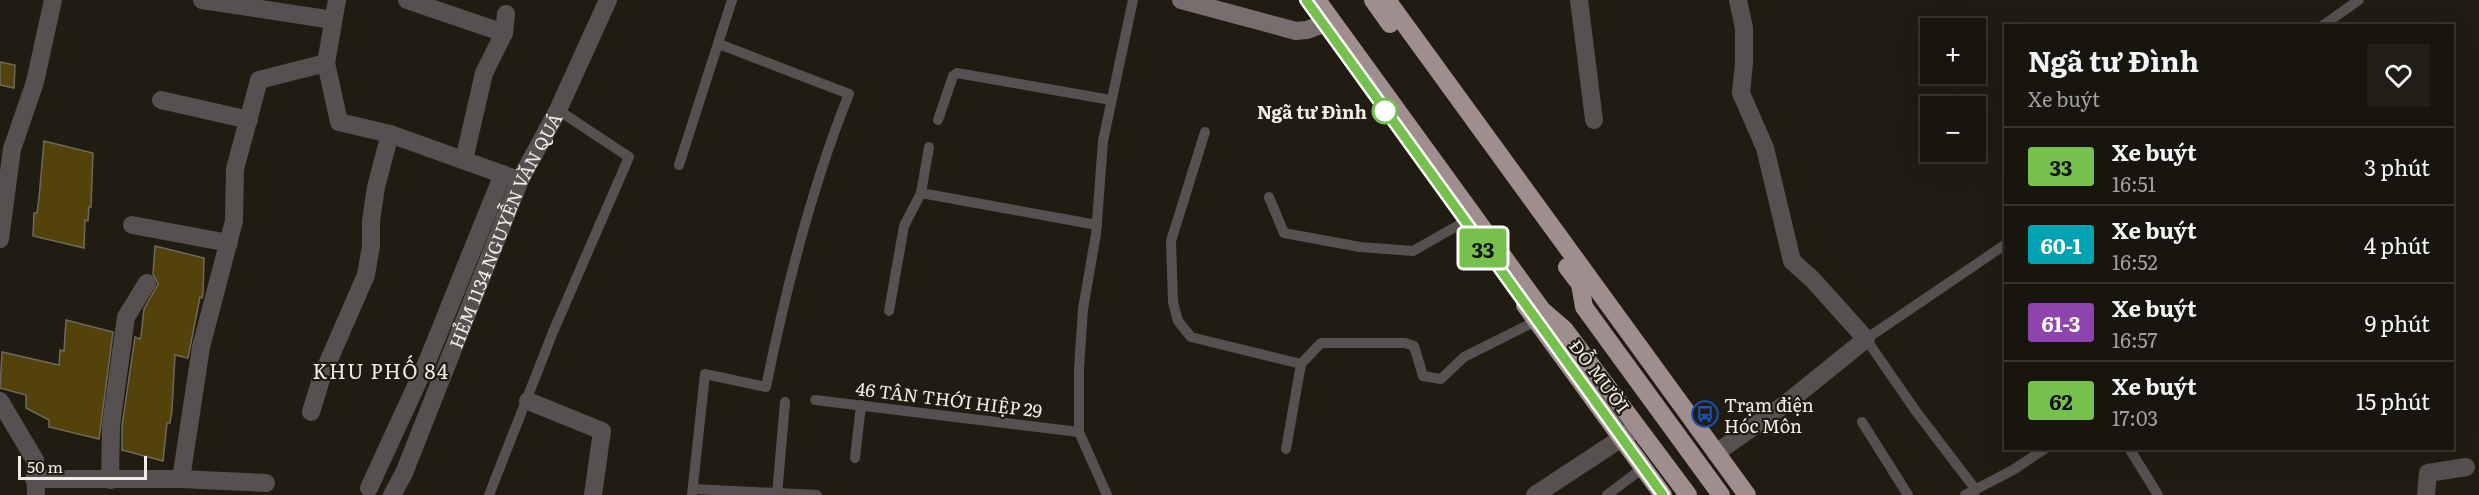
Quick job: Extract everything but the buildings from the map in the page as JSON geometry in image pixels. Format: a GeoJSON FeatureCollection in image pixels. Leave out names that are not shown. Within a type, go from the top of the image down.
{"type":"FeatureCollection","features":[{"type":"Feature","properties":{"kind":"highway","name":"ĐỖ MƯỜI"},"geometry":{"type":"LineString","coordinates":[[1306,0],[1326,21],[1542,310],[1564,329],[1688,495]]}},
{"type":"Feature","properties":{"kind":"highway","name":"ĐỖ MƯỜI"},"geometry":{"type":"LineString","coordinates":[[1317,0],[1326,21],[1464,222],[1663,495]]}},
{"type":"Feature","properties":{"kind":"highway","name":"ĐỖ MƯỜI"},"geometry":{"type":"LineString","coordinates":[[1372,0],[1580,284],[1584,307],[1721,495]]}},
{"type":"Feature","properties":{"kind":"highway"},"geometry":{"type":"LineString","coordinates":[[1387,0],[1747,495]]}},
{"type":"Feature","properties":{"kind":"main road"},"geometry":{"type":"LineString","coordinates":[[1181,0],[1296,30],[1307,30],[1326,21]]}},
{"type":"Feature","properties":{"kind":"street"},"geometry":{"type":"LineString","coordinates":[[0,239],[12,149],[35,82],[52,0]]}},
{"type":"Feature","properties":{"kind":"street"},"geometry":{"type":"LineString","coordinates":[[202,0],[333,20]]}},
{"type":"Feature","properties":{"kind":"street"},"geometry":{"type":"LineString","coordinates":[[337,0],[326,63],[339,122],[390,134],[512,177],[369,488]]}},
{"type":"Feature","properties":{"kind":"street"},"geometry":{"type":"LineString","coordinates":[[407,0],[504,33]]}},
{"type":"Feature","properties":{"kind":"street","name":"HẺM 1134 NGUYỄN VĂN QUÁ"},"geometry":{"type":"LineString","coordinates":[[392,495],[404,473],[512,177],[558,110],[608,0]]}},
{"type":"Feature","properties":{"kind":"street"},"geometry":{"type":"LineString","coordinates":[[1579,0],[1594,120]]}},
{"type":"Feature","properties":{"kind":"street"},"geometry":{"type":"LineString","coordinates":[[1716,453],[1788,402],[1866,339],[1813,280],[1792,261],[1765,148],[1741,93],[1744,28],[1738,0]]}},
{"type":"Feature","properties":{"kind":"street"},"geometry":{"type":"LineString","coordinates":[[464,160],[484,73],[504,33],[506,14]]}},
{"type":"Feature","properties":{"kind":"street"},"geometry":{"type":"LineString","coordinates":[[181,478],[201,346],[234,220],[235,169],[260,80],[326,63]]}},
{"type":"Feature","properties":{"kind":"street"},"geometry":{"type":"LineString","coordinates":[[161,100],[249,120]]}},
{"type":"Feature","properties":{"kind":"street"},"geometry":{"type":"LineString","coordinates":[[311,412],[322,376],[366,274],[371,246],[370,221],[390,134]]}},
{"type":"Feature","properties":{"kind":"street"},"geometry":{"type":"LineString","coordinates":[[132,225],[229,243]]}},
{"type":"Feature","properties":{"kind":"street"},"geometry":{"type":"LineString","coordinates":[[110,480],[111,426],[126,317],[147,283]]}},
{"type":"Feature","properties":{"kind":"street"},"geometry":{"type":"LineString","coordinates":[[0,401],[35,460],[35,487],[110,480],[181,478],[229,488],[266,483]]}},
{"type":"Feature","properties":{"kind":"street"},"geometry":{"type":"LineString","coordinates":[[528,401],[602,431],[593,495]]}},
{"type":"Feature","properties":{"kind":"street"},"geometry":{"type":"LineString","coordinates":[[1535,495],[1638,427]]}},
{"type":"Feature","properties":{"kind":"street"},"geometry":{"type":"LineString","coordinates":[[2426,495],[2428,474],[2433,471],[2466,467]]}},
{"type":"Feature","properties":{"kind":"lane"},"geometry":{"type":"LineString","coordinates":[[679,165],[732,0]]}},
{"type":"Feature","properties":{"kind":"lane"},"geometry":{"type":"LineString","coordinates":[[1107,495],[1079,432],[1079,368],[1083,309],[1097,225],[1103,141],[1133,0]]}},
{"type":"Feature","properties":{"kind":"lane"},"geometry":{"type":"LineString","coordinates":[[2325,24],[2359,0]]}},
{"type":"Feature","properties":{"kind":"lane"},"geometry":{"type":"LineString","coordinates":[[719,45],[849,94],[829,144],[791,274],[766,387],[705,374],[692,492],[817,495]]}},
{"type":"Feature","properties":{"kind":"lane"},"geometry":{"type":"LineString","coordinates":[[938,120],[950,83],[957,73],[1111,100]]}},
{"type":"Feature","properties":{"kind":"lane"},"geometry":{"type":"LineString","coordinates":[[489,495],[528,401],[553,332],[629,157],[558,110]]}},
{"type":"Feature","properties":{"kind":"lane"},"geometry":{"type":"LineString","coordinates":[[1205,132],[1171,241],[1173,302],[1178,321],[1191,337],[1301,364]]}},
{"type":"Feature","properties":{"kind":"lane"},"geometry":{"type":"LineString","coordinates":[[889,311],[904,226],[921,193],[929,147]]}},
{"type":"Feature","properties":{"kind":"lane"},"geometry":{"type":"LineString","coordinates":[[921,193],[1097,225]]}},
{"type":"Feature","properties":{"kind":"lane"},"geometry":{"type":"LineString","coordinates":[[1269,197],[1284,233],[1360,247],[1413,251],[1464,222]]}},
{"type":"Feature","properties":{"kind":"lane"},"geometry":{"type":"LineString","coordinates":[[1976,489],[1915,410],[1866,339],[2004,245]]}},
{"type":"Feature","properties":{"kind":"lane"},"geometry":{"type":"LineString","coordinates":[[1286,448],[1301,364],[1322,342],[1405,343],[1414,346],[1423,376],[1441,379],[1464,357],[1536,321]]}},
{"type":"Feature","properties":{"kind":"lane","name":"46 TÂN THỚI HIỆP 29"},"geometry":{"type":"LineString","coordinates":[[815,400],[1079,432]]}},
{"type":"Feature","properties":{"kind":"lane"},"geometry":{"type":"LineString","coordinates":[[777,493],[785,402]]}},
{"type":"Feature","properties":{"kind":"lane"},"geometry":{"type":"LineString","coordinates":[[855,458],[861,405]]}},
{"type":"Feature","properties":{"kind":"lane"},"geometry":{"type":"LineString","coordinates":[[1862,422],[1908,495]]}},
{"type":"Feature","properties":{"kind":"lane"},"geometry":{"type":"LineString","coordinates":[[1965,495],[2013,470],[2043,450]]}},
{"type":"Feature","properties":{"kind":"lane"},"geometry":{"type":"LineString","coordinates":[[2131,450],[2158,495]]}},
{"type":"Feature","properties":{"kind":"lane"},"geometry":{"type":"LineString","coordinates":[[1607,495],[1643,468]]}},
{"type":"Feature","properties":{"kind":"bus line","name":"33"},"geometry":{"type":"LineString","coordinates":[[1306,0],[1663,495]]}},
{"type":"Feature","properties":{"kind":"place","name":"Ngã tư Đình"},"geometry":{"type":"Point","coordinates":[1385,111]}},
{"type":"Feature","properties":{"kind":"place","name":"Trạm điện Hóc Môn"},"geometry":{"type":"Point","coordinates":[1705,414]}},
{"type":"Feature","properties":{"kind":"district","name":"KHU PHỐ 84"},"geometry":{"type":"Point","coordinates":[381,370]}}]}
